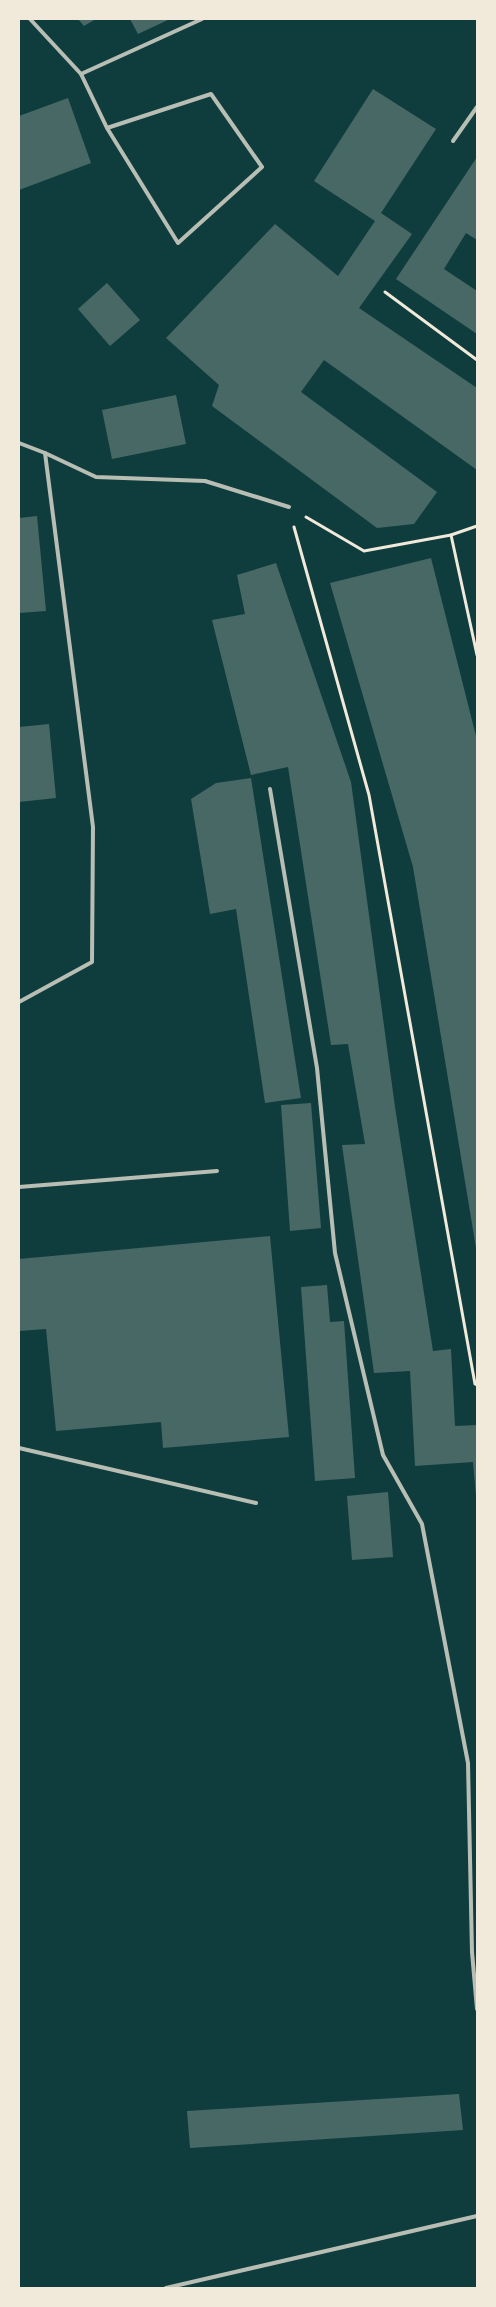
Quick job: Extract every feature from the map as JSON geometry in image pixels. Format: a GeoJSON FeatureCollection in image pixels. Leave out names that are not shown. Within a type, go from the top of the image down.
{"type":"FeatureCollection","features":[{"type":"Feature","properties":{"kind":"lane"},"geometry":{"type":"LineString","coordinates":[[30,19],[81,74],[107,128],[178,243],[262,167],[211,94],[107,128]]}},
{"type":"Feature","properties":{"kind":"lane"},"geometry":{"type":"LineString","coordinates":[[81,74],[202,19]]}},
{"type":"Feature","properties":{"kind":"lane"},"geometry":{"type":"LineString","coordinates":[[453,141],[477,107]]}},
{"type":"Feature","properties":{"kind":"lane"},"geometry":{"type":"LineString","coordinates":[[19,443],[96,477],[205,481],[289,507]]}},
{"type":"Feature","properties":{"kind":"lane"},"geometry":{"type":"LineString","coordinates":[[19,1002],[92,962],[94,827],[45,453]]}},
{"type":"Feature","properties":{"kind":"lane"},"geometry":{"type":"LineString","coordinates":[[270,789],[317,1068],[335,1253],[383,1455],[422,1524],[468,1762],[472,1952],[477,2009]]}},
{"type":"Feature","properties":{"kind":"lane"},"geometry":{"type":"LineString","coordinates":[[19,1187],[217,1171]]}},
{"type":"Feature","properties":{"kind":"lane"},"geometry":{"type":"LineString","coordinates":[[19,1448],[256,1503]]}},
{"type":"Feature","properties":{"kind":"lane"},"geometry":{"type":"LineString","coordinates":[[166,2288],[477,2216]]}},
{"type":"Feature","properties":{"kind":"path"},"geometry":{"type":"LineString","coordinates":[[385,292],[477,360]]}},
{"type":"Feature","properties":{"kind":"path"},"geometry":{"type":"LineString","coordinates":[[289,507],[364,551],[451,535],[477,526]]}},
{"type":"Feature","properties":{"kind":"path"},"geometry":{"type":"LineString","coordinates":[[289,507],[369,795],[475,1384],[477,1385]]}},
{"type":"Feature","properties":{"kind":"path"},"geometry":{"type":"LineString","coordinates":[[451,535],[477,655]]}},
{"type":"Feature","properties":{"kind":"building"},"geometry":{"type":"Polygon","coordinates":[[[78,19],[96,19],[84,26],[78,19]]]}},
{"type":"Feature","properties":{"kind":"building"},"geometry":{"type":"Polygon","coordinates":[[[130,19],[170,19],[138,34],[130,19]]]}},
{"type":"Feature","properties":{"kind":"building"},"geometry":{"type":"Polygon","coordinates":[[[373,89],[436,129],[381,213],[412,234],[359,308],[477,388],[477,470],[324,360],[301,392],[437,492],[414,524],[377,528],[212,406],[219,385],[166,338],[275,224],[338,276],[375,221],[314,181],[373,89]]]}},
{"type":"Feature","properties":{"kind":"building"},"geometry":{"type":"Polygon","coordinates":[[[68,98],[91,163],[19,190],[19,116],[68,98]]]}},
{"type":"Feature","properties":{"kind":"building"},"geometry":{"type":"Polygon","coordinates":[[[477,157],[477,240],[466,233],[444,269],[477,291],[477,334],[396,279],[477,157]]]}},
{"type":"Feature","properties":{"kind":"building"},"geometry":{"type":"Polygon","coordinates":[[[107,283],[140,320],[110,346],[78,309],[107,283]]]}},
{"type":"Feature","properties":{"kind":"building"},"geometry":{"type":"Polygon","coordinates":[[[176,395],[186,444],[112,459],[102,410],[176,395]]]}},
{"type":"Feature","properties":{"kind":"building"},"geometry":{"type":"Polygon","coordinates":[[[37,516],[46,611],[19,613],[19,518],[37,516]]]}},
{"type":"Feature","properties":{"kind":"building"},"geometry":{"type":"Polygon","coordinates":[[[431,558],[477,740],[476,1248],[413,867],[330,583],[431,558]]]}},
{"type":"Feature","properties":{"kind":"building"},"geometry":{"type":"Polygon","coordinates":[[[276,563],[351,782],[395,1107],[433,1351],[451,1349],[455,1426],[477,1425],[477,1507],[473,1462],[415,1466],[410,1371],[374,1373],[342,1145],[365,1144],[348,1044],[331,1045],[288,767],[251,775],[212,620],[245,614],[237,575],[276,563]]]}},
{"type":"Feature","properties":{"kind":"building"},"geometry":{"type":"Polygon","coordinates":[[[49,724],[56,798],[19,802],[19,727],[49,724]]]}},
{"type":"Feature","properties":{"kind":"building"},"geometry":{"type":"Polygon","coordinates":[[[251,778],[301,1098],[265,1103],[236,909],[210,914],[191,799],[216,783],[251,778]]]}},
{"type":"Feature","properties":{"kind":"building"},"geometry":{"type":"Polygon","coordinates":[[[311,1103],[321,1228],[290,1231],[281,1105],[311,1103]]]}},
{"type":"Feature","properties":{"kind":"building"},"geometry":{"type":"Polygon","coordinates":[[[270,1236],[289,1437],[163,1448],[161,1422],[56,1431],[46,1329],[19,1331],[19,1259],[270,1236]]]}},
{"type":"Feature","properties":{"kind":"building"},"geometry":{"type":"Polygon","coordinates":[[[327,1285],[330,1322],[344,1321],[355,1478],[315,1481],[301,1287],[327,1285]]]}},
{"type":"Feature","properties":{"kind":"building"},"geometry":{"type":"Polygon","coordinates":[[[388,1492],[393,1557],[352,1560],[347,1496],[388,1492]]]}},
{"type":"Feature","properties":{"kind":"building"},"geometry":{"type":"Polygon","coordinates":[[[459,2094],[463,2130],[190,2148],[187,2111],[459,2094]]]}}]}
